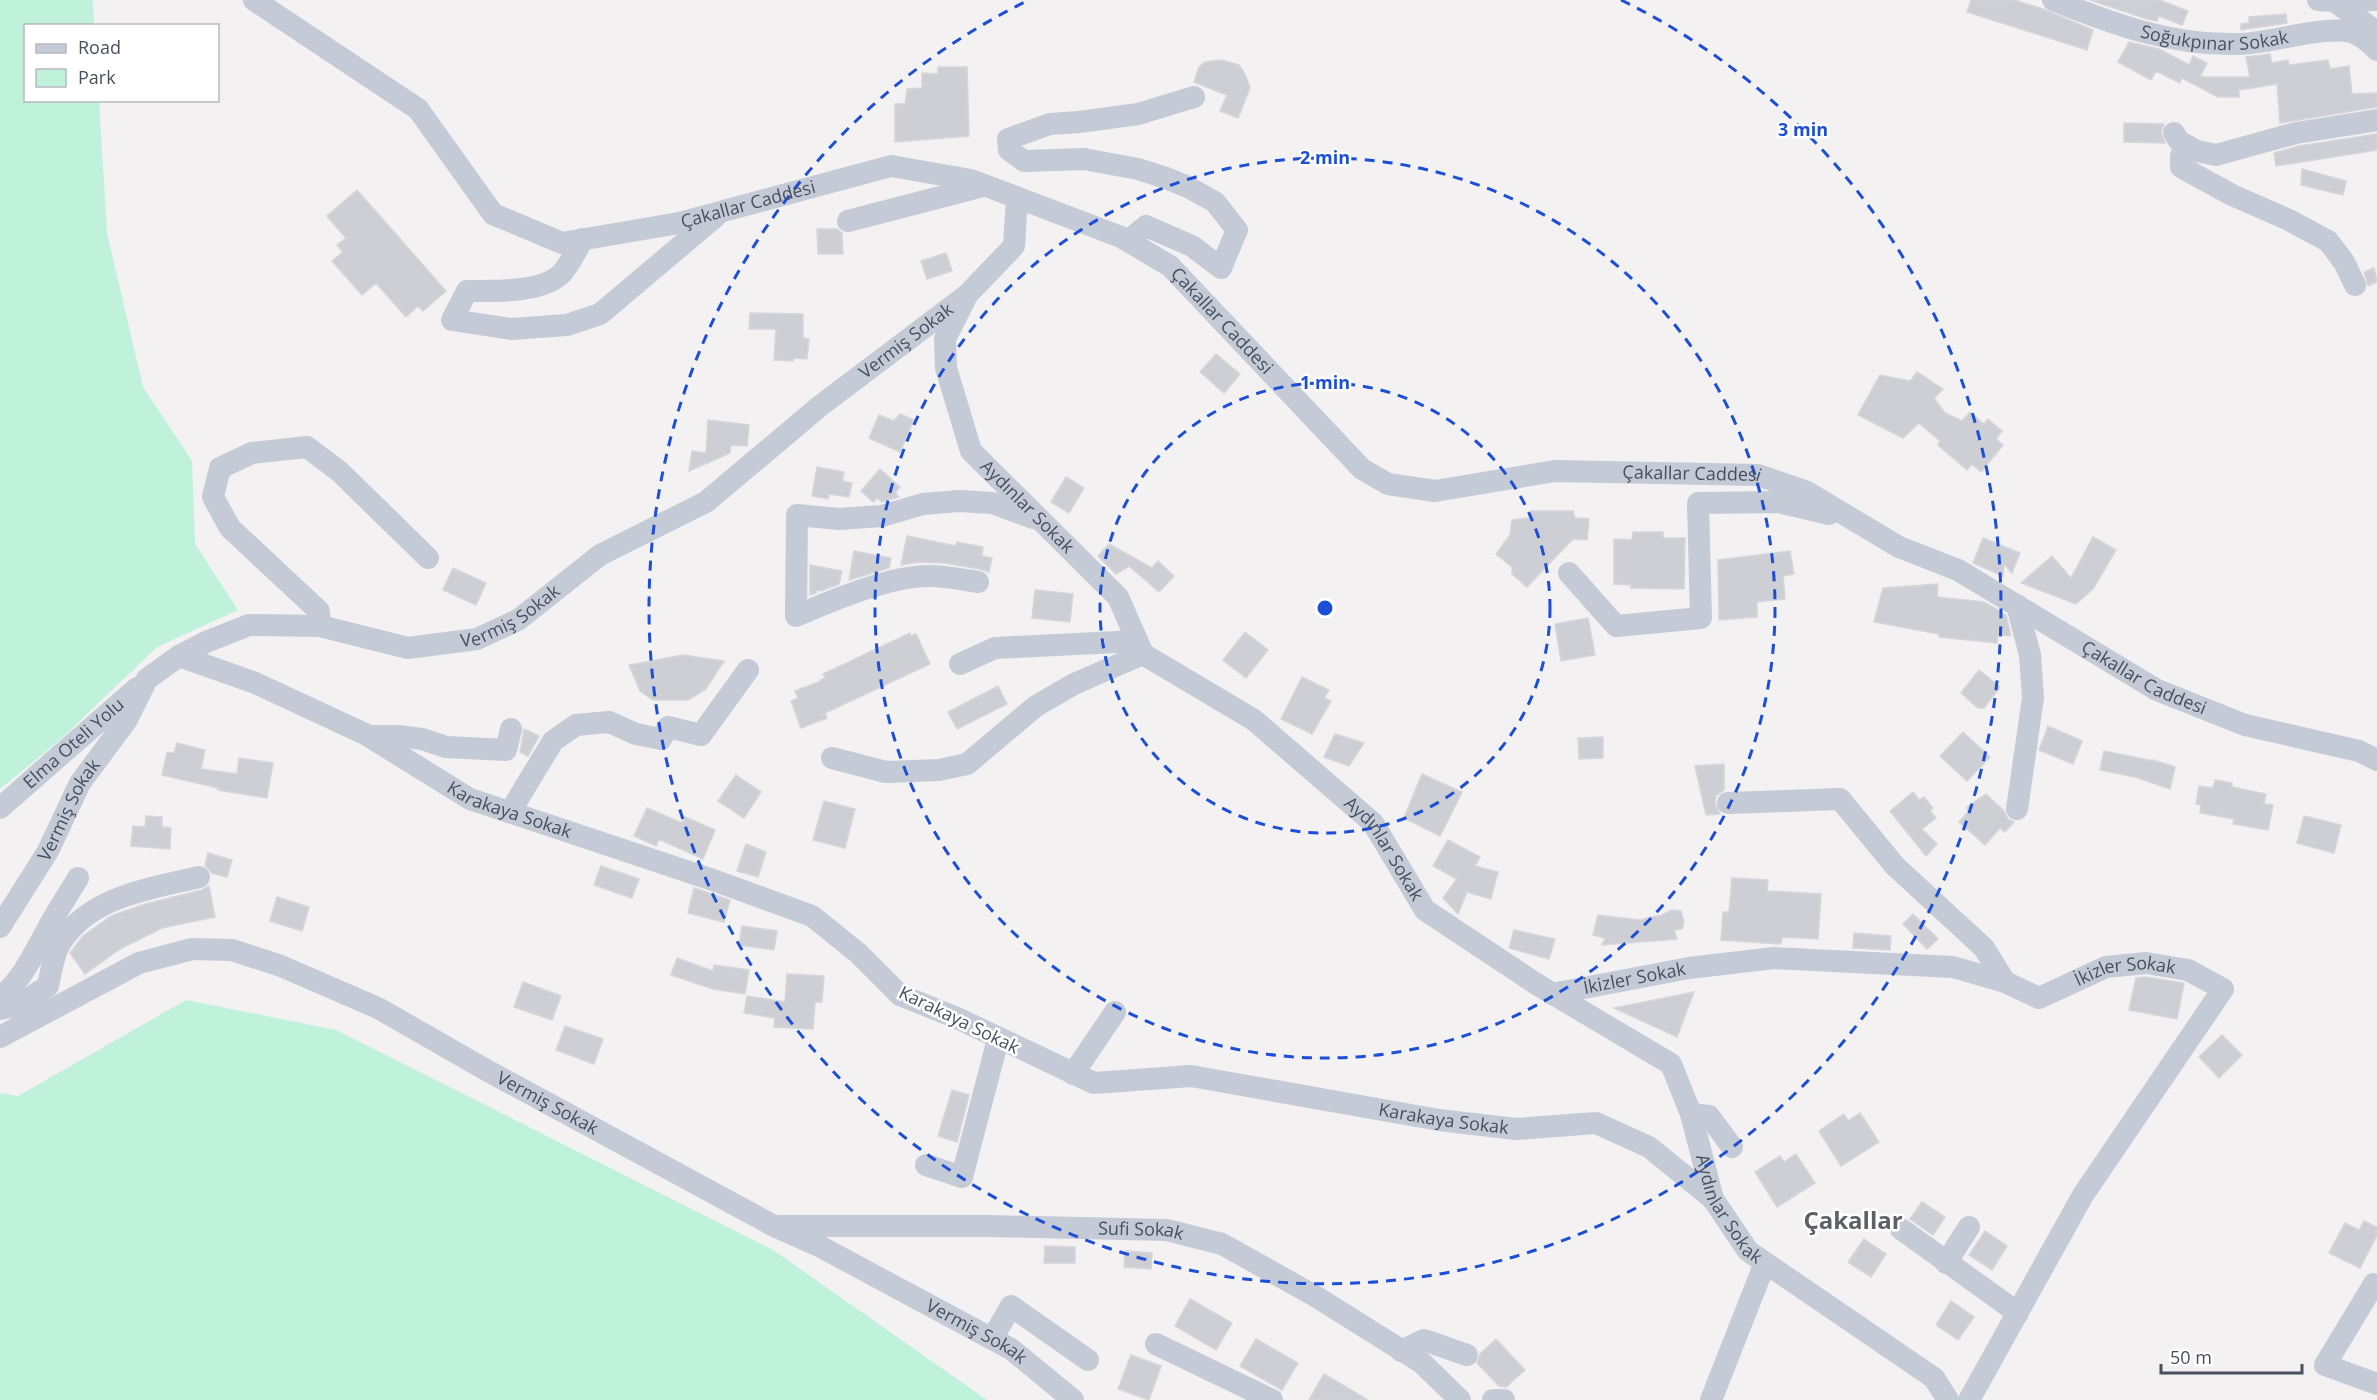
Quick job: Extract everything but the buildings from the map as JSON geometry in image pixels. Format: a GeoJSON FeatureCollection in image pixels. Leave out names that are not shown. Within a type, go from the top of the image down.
{"type":"FeatureCollection","features":[{"type":"Feature","properties":{"kind":"street","name":"Çakallar Caddesi"},"geometry":{"type":"LineString","coordinates":[[254,0],[418,109],[493,214],[562,243],[679,223],[891,166],[971,180],[1017,199],[1077,219],[1128,241],[1170,266],[1362,469],[1388,484],[1434,491],[1555,471],[1758,475],[1807,492],[1899,547],[1958,570],[2157,690],[2245,725],[2359,751],[2377,760]]}},
{"type":"Feature","properties":{"kind":"street","name":"Soğukpınar Sokak"},"geometry":{"type":"LineString","coordinates":[[2053,0],[2103,21],[2166,39],[2238,44],[2329,31],[2351,32],[2368,41],[2377,50]]}},
{"type":"Feature","properties":{"kind":"street"},"geometry":{"type":"LineString","coordinates":[[2326,0],[2377,0]]}},
{"type":"Feature","properties":{"kind":"street"},"geometry":{"type":"LineString","coordinates":[[2326,0],[2377,32]]}},
{"type":"Feature","properties":{"kind":"street"},"geometry":{"type":"LineString","coordinates":[[1128,241],[1146,226],[1192,246],[1221,268],[1237,230],[1215,202],[1188,187],[1138,169],[1084,159],[1024,161],[1009,150],[1008,139],[1050,124],[1138,114],[1194,97]]}},
{"type":"Feature","properties":{"kind":"street"},"geometry":{"type":"LineString","coordinates":[[2355,285],[2344,262],[2328,241],[2232,195],[2181,166],[2182,140],[2197,151],[2216,155],[2296,133],[2377,120]]}},
{"type":"Feature","properties":{"kind":"street"},"geometry":{"type":"LineString","coordinates":[[848,221],[984,186]]}},
{"type":"Feature","properties":{"kind":"street","name":"Vermiş Sokak"},"geometry":{"type":"LineString","coordinates":[[0,927],[48,851],[80,783],[126,721],[147,680],[179,656],[206,642],[249,625],[320,626],[408,648],[477,639],[518,620],[600,555],[706,501],[820,406],[967,295],[1014,246],[1017,199]]}},
{"type":"Feature","properties":{"kind":"street"},"geometry":{"type":"LineString","coordinates":[[583,239],[560,275],[534,287],[503,292],[466,291],[452,320],[511,329],[567,325],[600,314],[721,212]]}},
{"type":"Feature","properties":{"kind":"street","name":"Aydınlar Sokak"},"geometry":{"type":"LineString","coordinates":[[967,295],[945,339],[946,368],[971,452],[1118,597],[1140,648],[1254,720],[1373,823],[1425,910],[1552,994],[1671,1064],[1691,1114],[1713,1199],[1748,1251],[1934,1378],[1948,1400]]}},
{"type":"Feature","properties":{"kind":"street"},"geometry":{"type":"LineString","coordinates":[[320,626],[319,611],[230,528],[213,497],[220,468],[252,453],[307,447],[340,472],[428,558]]}},
{"type":"Feature","properties":{"kind":"street"},"geometry":{"type":"LineString","coordinates":[[978,582],[931,575],[898,581],[829,602],[796,616],[797,515],[839,519],[882,516],[923,504],[959,501],[992,503],[1040,520]]}},
{"type":"Feature","properties":{"kind":"street"},"geometry":{"type":"LineString","coordinates":[[1569,573],[1616,626],[1701,618],[1698,503],[1778,502],[1851,519]]}},
{"type":"Feature","properties":{"kind":"street"},"geometry":{"type":"LineString","coordinates":[[2017,605],[2030,655],[2033,698],[2017,808]]}},
{"type":"Feature","properties":{"kind":"street"},"geometry":{"type":"LineString","coordinates":[[960,664],[995,648],[1140,648]]}},
{"type":"Feature","properties":{"kind":"street"},"geometry":{"type":"LineString","coordinates":[[832,758],[886,772],[939,770],[967,764],[1036,706],[1140,648]]}},
{"type":"Feature","properties":{"kind":"street","name":"Karakaya Sokak"},"geometry":{"type":"LineString","coordinates":[[179,656],[253,682],[369,736],[470,799],[716,881],[812,916],[858,953],[900,995],[957,1018],[1094,1083],[1191,1076],[1416,1117],[1516,1129],[1596,1123],[1649,1147],[1713,1199]]}},
{"type":"Feature","properties":{"kind":"street"},"geometry":{"type":"LineString","coordinates":[[510,812],[553,741],[576,725],[609,722],[636,734],[661,739],[668,727],[701,735],[748,670]]}},
{"type":"Feature","properties":{"kind":"street","name":"Elma Oteli Yolu"},"geometry":{"type":"LineString","coordinates":[[0,808],[147,680]]}},
{"type":"Feature","properties":{"kind":"street"},"geometry":{"type":"LineString","coordinates":[[369,736],[422,739],[446,747],[506,750],[512,729]]}},
{"type":"Feature","properties":{"kind":"street"},"geometry":{"type":"LineString","coordinates":[[1728,803],[1840,799],[1895,866],[1984,948],[2006,982]]}},
{"type":"Feature","properties":{"kind":"street"},"geometry":{"type":"LineString","coordinates":[[0,1009],[17,1006],[48,987],[60,943],[90,911],[132,893],[198,877]]}},
{"type":"Feature","properties":{"kind":"street"},"geometry":{"type":"LineString","coordinates":[[0,998],[12,988],[33,958],[48,927],[78,878]]}},
{"type":"Feature","properties":{"kind":"street","name":"Vermiş Sokak"},"geometry":{"type":"LineString","coordinates":[[0,1037],[139,963],[192,949],[232,950],[281,966],[378,1008],[488,1071],[774,1226],[821,1247],[1011,1349],[1073,1400]]}},
{"type":"Feature","properties":{"kind":"street","name":"İkizler Sokak"},"geometry":{"type":"LineString","coordinates":[[1552,994],[1689,968],[1774,958],[1953,967],[2006,982],[2039,998],[2106,967],[2146,963],[2188,970],[2223,989],[2084,1195],[1969,1400]]}},
{"type":"Feature","properties":{"kind":"street"},"geometry":{"type":"LineString","coordinates":[[1074,1074],[1115,1012]]}},
{"type":"Feature","properties":{"kind":"street"},"geometry":{"type":"LineString","coordinates":[[926,1165],[962,1177],[998,1039]]}},
{"type":"Feature","properties":{"kind":"street"},"geometry":{"type":"LineString","coordinates":[[1691,1114],[1709,1116],[1732,1147]]}},
{"type":"Feature","properties":{"kind":"street","name":"Sufi Sokak"},"geometry":{"type":"LineString","coordinates":[[774,1226],[989,1226],[1167,1230],[1222,1244],[1315,1296],[1422,1364],[1460,1400]]}},
{"type":"Feature","properties":{"kind":"street"},"geometry":{"type":"LineString","coordinates":[[1946,1263],[1969,1227]]}},
{"type":"Feature","properties":{"kind":"street"},"geometry":{"type":"LineString","coordinates":[[1901,1229],[2018,1313]]}},
{"type":"Feature","properties":{"kind":"street"},"geometry":{"type":"LineString","coordinates":[[1711,1400],[1765,1263]]}},
{"type":"Feature","properties":{"kind":"street"},"geometry":{"type":"LineString","coordinates":[[2374,1284],[2325,1365],[2377,1384]]}},
{"type":"Feature","properties":{"kind":"street"},"geometry":{"type":"LineString","coordinates":[[992,1339],[1011,1306],[1088,1360]]}},
{"type":"Feature","properties":{"kind":"street"},"geometry":{"type":"LineString","coordinates":[[1401,1351],[1424,1340],[1467,1355]]}},
{"type":"Feature","properties":{"kind":"street"},"geometry":{"type":"LineString","coordinates":[[1156,1344],[1272,1400]]}},
{"type":"Feature","properties":{"kind":"street"},"geometry":{"type":"LineString","coordinates":[[1493,1400],[1504,1400]]}},
{"type":"Feature","properties":{"kind":"green space"},"geometry":{"type":"Polygon","coordinates":[[[0,0],[93,0],[94,24],[24,24],[24,102],[99,102],[107,233],[143,387],[192,461],[195,544],[238,610],[157,647],[61,739],[0,789],[0,0]]]}},
{"type":"Feature","properties":{"kind":"green space"},"geometry":{"type":"Polygon","coordinates":[[[186,1000],[336,1030],[773,1250],[987,1400],[0,1400],[0,1093],[18,1096],[186,1000]]]}},
{"type":"Feature","properties":{"kind":"district","name":"Çakallar"},"geometry":{"type":"Point","coordinates":[1853,1221]}}]}
